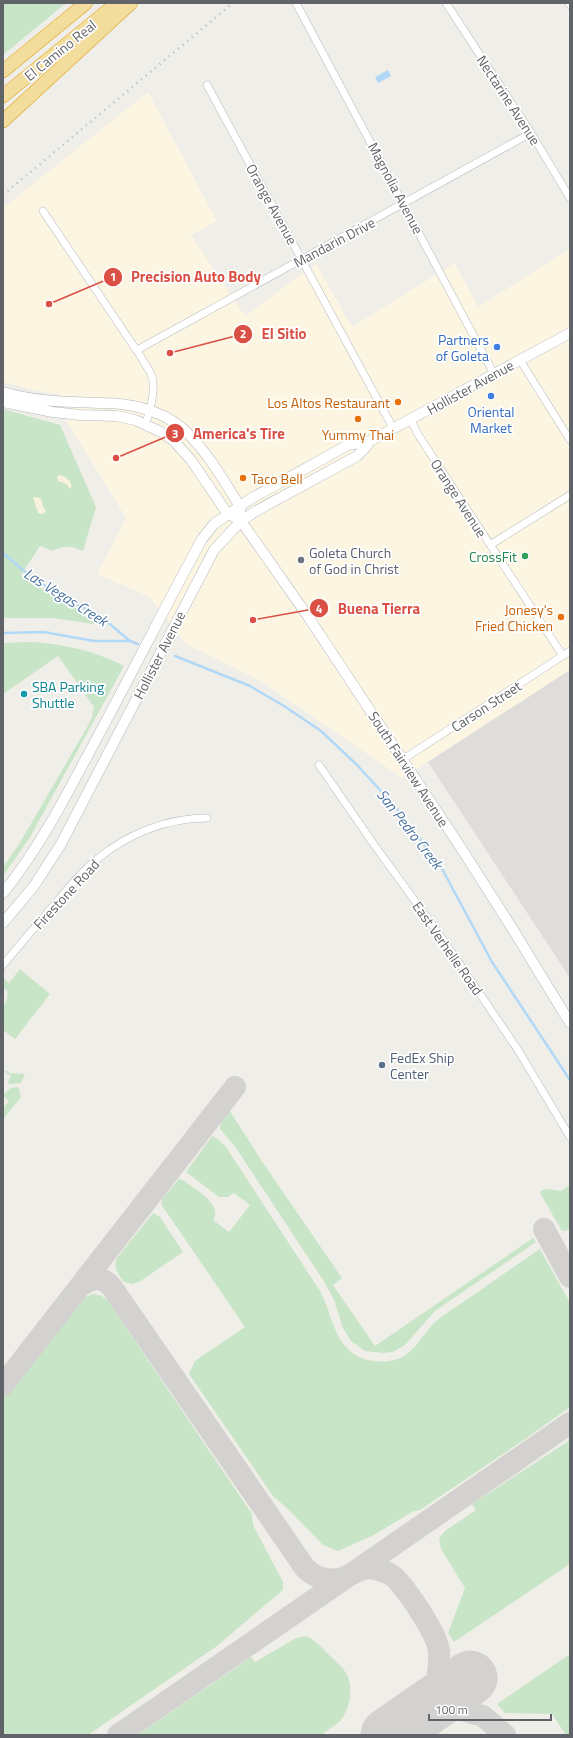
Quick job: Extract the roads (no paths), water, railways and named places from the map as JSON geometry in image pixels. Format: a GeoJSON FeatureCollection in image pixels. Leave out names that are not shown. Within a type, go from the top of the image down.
{"type":"FeatureCollection","features":[{"type":"Feature","properties":{"kind":"highway","name":"El Camino Real"},"geometry":{"type":"LineString","coordinates":[[3,71],[86,3]]}},
{"type":"Feature","properties":{"kind":"highway","name":"El Camino Real"},"geometry":{"type":"LineString","coordinates":[[3,96],[117,3]]}},
{"type":"Feature","properties":{"kind":"highway"},"geometry":{"type":"LineString","coordinates":[[3,121],[131,3]]}},
{"type":"Feature","properties":{"kind":"main road","name":"Hollister Avenue"},"geometry":{"type":"LineString","coordinates":[[3,893],[19,873],[48,828],[139,660],[204,535],[214,524],[239,505],[293,474],[348,445],[370,441],[570,332]]}},
{"type":"Feature","properties":{"kind":"main road","name":"South Fairview Avenue"},"geometry":{"type":"LineString","coordinates":[[3,392],[48,402],[125,404],[149,412],[182,428],[205,455],[239,505],[241,521]]}},
{"type":"Feature","properties":{"kind":"main road","name":"South Fairview Avenue"},"geometry":{"type":"LineString","coordinates":[[3,402],[53,412],[80,415],[117,416],[145,425],[169,437],[179,446],[196,467],[227,513],[241,521],[301,606],[512,928],[570,1023]]}},
{"type":"Feature","properties":{"kind":"main road","name":"Hollister Avenue"},"geometry":{"type":"LineString","coordinates":[[3,923],[34,886],[61,844],[207,562],[222,540],[241,521],[261,508],[357,456],[366,448],[370,441]]}},
{"type":"Feature","properties":{"kind":"street","name":"Magnolia Avenue"},"geometry":{"type":"LineString","coordinates":[[296,3],[494,374]]}},
{"type":"Feature","properties":{"kind":"street","name":"Nectarine Avenue"},"geometry":{"type":"LineString","coordinates":[[446,3],[531,133],[570,198]]}},
{"type":"Feature","properties":{"kind":"street","name":"Orange Avenue"},"geometry":{"type":"LineString","coordinates":[[207,85],[393,428]]}},
{"type":"Feature","properties":{"kind":"street","name":"Mandarin Drive"},"geometry":{"type":"LineString","coordinates":[[137,350],[531,133]]}},
{"type":"Feature","properties":{"kind":"street"},"geometry":{"type":"LineString","coordinates":[[43,211],[137,350],[152,375],[153,386],[149,412],[145,425]]}},
{"type":"Feature","properties":{"kind":"street"},"geometry":{"type":"LineString","coordinates":[[520,360],[570,440]]}},
{"type":"Feature","properties":{"kind":"street","name":"Orange Avenue"},"geometry":{"type":"LineString","coordinates":[[410,419],[418,436],[563,656]]}},
{"type":"Feature","properties":{"kind":"street"},"geometry":{"type":"LineString","coordinates":[[490,545],[570,495]]}},
{"type":"Feature","properties":{"kind":"street","name":"Carson Street"},"geometry":{"type":"LineString","coordinates":[[402,760],[570,651]]}},
{"type":"Feature","properties":{"kind":"street","name":"East Verhelle Road"},"geometry":{"type":"LineString","coordinates":[[319,765],[446,944],[518,1050],[570,1137]]}},
{"type":"Feature","properties":{"kind":"street","name":"Firestone Road"},"geometry":{"type":"LineString","coordinates":[[3,965],[75,881],[94,861],[110,849],[166,822],[208,818]]}},
{"type":"Feature","properties":{"kind":"water"},"geometry":{"type":"Polygon","coordinates":[[[388,70],[391,76],[378,83],[375,77],[388,70]]]}},
{"type":"Feature","properties":{"kind":"waterway","name":"Las Vegas Creek"},"geometry":{"type":"LineString","coordinates":[[3,553],[31,577],[78,605],[99,615],[130,641]]}},
{"type":"Feature","properties":{"kind":"waterway","name":"San Pedro Creek"},"geometry":{"type":"LineString","coordinates":[[3,633],[44,632],[94,641],[130,641],[138,644]]}},
{"type":"Feature","properties":{"kind":"waterway","name":"San Pedro Creek"},"geometry":{"type":"LineString","coordinates":[[175,656],[250,686],[284,706],[321,731],[357,765],[392,803],[440,865],[492,962],[570,1080]]}},
{"type":"Feature","properties":{"kind":"railway"},"geometry":{"type":"LineString","coordinates":[[3,195],[233,3]]}},
{"type":"Feature","properties":{"kind":"place","name":"Precision Auto Body"},"geometry":{"type":"Point","coordinates":[49,304]}},
{"type":"Feature","properties":{"kind":"place","name":"Partners of Goleta"},"geometry":{"type":"Point","coordinates":[497,347]}},
{"type":"Feature","properties":{"kind":"place","name":"El Sitio"},"geometry":{"type":"Point","coordinates":[170,353]}},
{"type":"Feature","properties":{"kind":"place","name":"Oriental Market"},"geometry":{"type":"Point","coordinates":[491,396]}},
{"type":"Feature","properties":{"kind":"place","name":"Los Altos Restaurant"},"geometry":{"type":"Point","coordinates":[398,402]}},
{"type":"Feature","properties":{"kind":"place","name":"Yummy Thai"},"geometry":{"type":"Point","coordinates":[358,419]}},
{"type":"Feature","properties":{"kind":"place","name":"America's Tire"},"geometry":{"type":"Point","coordinates":[116,458]}},
{"type":"Feature","properties":{"kind":"place","name":"Taco Bell"},"geometry":{"type":"Point","coordinates":[243,478]}},
{"type":"Feature","properties":{"kind":"place","name":"CrossFit"},"geometry":{"type":"Point","coordinates":[525,556]}},
{"type":"Feature","properties":{"kind":"place","name":"Goleta Church of God in Christ"},"geometry":{"type":"Point","coordinates":[301,560]}},
{"type":"Feature","properties":{"kind":"place","name":"Jonesy's Fried Chicken"},"geometry":{"type":"Point","coordinates":[561,617]}},
{"type":"Feature","properties":{"kind":"place","name":"Buena Tierra"},"geometry":{"type":"Point","coordinates":[253,620]}},
{"type":"Feature","properties":{"kind":"place","name":"SBA Parking Shuttle"},"geometry":{"type":"Point","coordinates":[24,694]}},
{"type":"Feature","properties":{"kind":"place","name":"FedEx Ship Center"},"geometry":{"type":"Point","coordinates":[382,1065]}}]}
